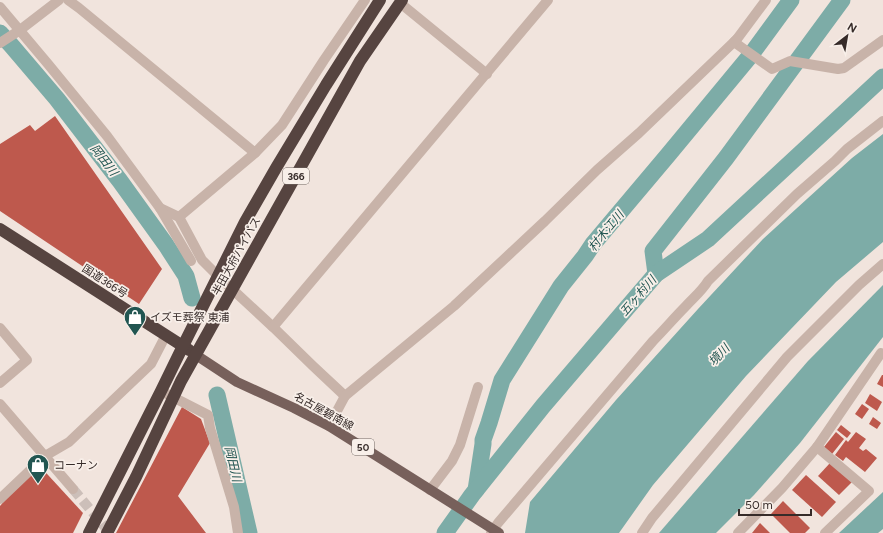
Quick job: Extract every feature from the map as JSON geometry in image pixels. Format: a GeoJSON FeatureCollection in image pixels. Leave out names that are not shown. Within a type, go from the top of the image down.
{"type":"FeatureCollection","features":[{"type":"Feature","properties":{"kind":"highway","name":"半田大府パイパス"},"geometry":{"type":"LineString","coordinates":[[89,533],[245,222],[276,168],[380,0]]}},
{"type":"Feature","properties":{"kind":"highway","name":"半田大府パイパス"},"geometry":{"type":"LineString","coordinates":[[107,533],[136,477],[181,381],[360,61],[401,1]]}},
{"type":"Feature","properties":{"kind":"highway","name":"国道366号"},"geometry":{"type":"LineString","coordinates":[[0,228],[196,355]]}},
{"type":"Feature","properties":{"kind":"main road","name":"名古屋碧南線"},"geometry":{"type":"LineString","coordinates":[[196,355],[237,382],[329,426],[494,531]]}},
{"type":"Feature","properties":{"kind":"street"},"geometry":{"type":"LineString","coordinates":[[1,42],[20,30],[59,0]]}},
{"type":"Feature","properties":{"kind":"street"},"geometry":{"type":"LineString","coordinates":[[68,0],[255,153]]}},
{"type":"Feature","properties":{"kind":"street"},"geometry":{"type":"LineString","coordinates":[[179,217],[255,153],[282,125],[365,0]]}},
{"type":"Feature","properties":{"kind":"street"},"geometry":{"type":"LineString","coordinates":[[273,327],[548,0]]}},
{"type":"Feature","properties":{"kind":"street"},"geometry":{"type":"LineString","coordinates":[[329,426],[345,396],[454,306],[597,170],[639,133],[737,39],[766,0]]}},
{"type":"Feature","properties":{"kind":"street"},"geometry":{"type":"LineString","coordinates":[[401,1],[486,74]]}},
{"type":"Feature","properties":{"kind":"street"},"geometry":{"type":"LineString","coordinates":[[0,8],[20,30],[107,136],[160,208],[191,261]]}},
{"type":"Feature","properties":{"kind":"street"},"geometry":{"type":"LineString","coordinates":[[737,39],[734,42],[772,69],[790,61],[838,69],[844,68],[883,40]]}},
{"type":"Feature","properties":{"kind":"street"},"geometry":{"type":"LineString","coordinates":[[494,531],[654,341],[706,286],[708,281],[797,194],[847,149],[883,121]]}},
{"type":"Feature","properties":{"kind":"street"},"geometry":{"type":"LineString","coordinates":[[160,208],[179,217],[202,260],[345,396]]}},
{"type":"Feature","properties":{"kind":"street"},"geometry":{"type":"LineString","coordinates":[[642,533],[652,518],[787,357],[859,284],[883,264]]}},
{"type":"Feature","properties":{"kind":"street"},"geometry":{"type":"LineString","coordinates":[[0,328],[27,360],[0,383]]}},
{"type":"Feature","properties":{"kind":"street"},"geometry":{"type":"LineString","coordinates":[[0,499],[45,456],[69,442],[151,364],[166,335]]}},
{"type":"Feature","properties":{"kind":"street"},"geometry":{"type":"LineString","coordinates":[[738,533],[782,488],[817,447],[881,353]]}},
{"type":"Feature","properties":{"kind":"street"},"geometry":{"type":"LineString","coordinates":[[430,490],[452,461],[460,445],[478,387]]}},
{"type":"Feature","properties":{"kind":"street"},"geometry":{"type":"LineString","coordinates":[[161,391],[208,415],[210,428],[234,507],[238,533]]}},
{"type":"Feature","properties":{"kind":"street"},"geometry":{"type":"LineString","coordinates":[[0,404],[73,489]]}},
{"type":"Feature","properties":{"kind":"street"},"geometry":{"type":"LineString","coordinates":[[817,447],[869,491],[825,533]]}},
{"type":"Feature","properties":{"kind":"water","name":"境川"},"geometry":{"type":"Polygon","coordinates":[[[883,134],[883,242],[836,282],[746,376],[653,485],[619,533],[525,533],[530,502],[616,400],[763,239],[852,158],[883,134]]]}},
{"type":"Feature","properties":{"kind":"water"},"geometry":{"type":"Polygon","coordinates":[[[883,285],[883,337],[800,443],[754,495],[716,533],[659,533],[808,361],[883,285]]]}},
{"type":"Feature","properties":{"kind":"water"},"geometry":{"type":"Polygon","coordinates":[[[883,492],[883,529],[878,533],[839,533],[883,492]]]}},
{"type":"Feature","properties":{"kind":"building"},"geometry":{"type":"Polygon","coordinates":[[[55,116],[162,269],[139,304],[0,211],[0,144],[30,125],[35,131],[55,116]]]}},
{"type":"Feature","properties":{"kind":"building"},"geometry":{"type":"Polygon","coordinates":[[[883,375],[883,387],[877,384],[883,375]]]}},
{"type":"Feature","properties":{"kind":"building"},"geometry":{"type":"Polygon","coordinates":[[[870,394],[882,402],[877,411],[865,403],[870,394]]]}},
{"type":"Feature","properties":{"kind":"building"},"geometry":{"type":"Polygon","coordinates":[[[862,404],[869,409],[862,419],[855,414],[862,404]]]}},
{"type":"Feature","properties":{"kind":"building"},"geometry":{"type":"Polygon","coordinates":[[[182,407],[201,419],[210,443],[178,496],[206,533],[116,533],[182,407]]]}},
{"type":"Feature","properties":{"kind":"building"},"geometry":{"type":"Polygon","coordinates":[[[873,417],[881,423],[877,429],[869,424],[873,417]]]}},
{"type":"Feature","properties":{"kind":"building"},"geometry":{"type":"Polygon","coordinates":[[[841,425],[851,433],[847,438],[837,430],[841,425]]]}},
{"type":"Feature","properties":{"kind":"building"},"geometry":{"type":"Polygon","coordinates":[[[836,432],[844,439],[832,454],[824,447],[836,432]]]}},
{"type":"Feature","properties":{"kind":"building"},"geometry":{"type":"Polygon","coordinates":[[[856,432],[866,439],[859,448],[863,451],[866,449],[877,458],[865,472],[846,457],[843,461],[835,455],[846,440],[848,442],[856,432]]]}},
{"type":"Feature","properties":{"kind":"building","name":"コーナン"},"geometry":{"type":"Polygon","coordinates":[[[37,463],[83,513],[73,533],[0,533],[0,506],[37,463]]]}},
{"type":"Feature","properties":{"kind":"building"},"geometry":{"type":"Polygon","coordinates":[[[830,463],[852,482],[839,495],[818,476],[830,463]]]}},
{"type":"Feature","properties":{"kind":"building"},"geometry":{"type":"Polygon","coordinates":[[[806,475],[836,502],[822,517],[792,490],[806,475]]]}},
{"type":"Feature","properties":{"kind":"building"},"geometry":{"type":"Polygon","coordinates":[[[783,501],[810,528],[805,533],[790,533],[771,514],[783,501]]]}},
{"type":"Feature","properties":{"kind":"building"},"geometry":{"type":"Polygon","coordinates":[[[760,523],[770,533],[752,533],[760,523]]]}},
{"type":"Feature","properties":{"kind":"waterway","name":"村木江川"},"geometry":{"type":"LineString","coordinates":[[476,490],[483,440],[502,380],[561,286],[593,244],[750,56],[791,0]]}},
{"type":"Feature","properties":{"kind":"waterway"},"geometry":{"type":"LineString","coordinates":[[656,274],[653,251],[726,158],[842,0]]}},
{"type":"Feature","properties":{"kind":"waterway","name":"岡田川"},"geometry":{"type":"LineString","coordinates":[[0,33],[57,99],[120,181],[166,245],[186,276],[192,298]]}},
{"type":"Feature","properties":{"kind":"waterway","name":"五ヶ村川"},"geometry":{"type":"LineString","coordinates":[[445,533],[472,495],[543,406],[656,274],[708,239],[883,77]]}},
{"type":"Feature","properties":{"kind":"waterway","name":"岡田川"},"geometry":{"type":"LineString","coordinates":[[217,395],[249,533]]}},
{"type":"Feature","properties":{"kind":"tunnel"},"geometry":{"type":"LineString","coordinates":[[73,489],[110,533]]}},
{"type":"Feature","properties":{"kind":"place","name":"イズモ葬祭 東浦"},"geometry":{"type":"Point","coordinates":[135,336]}},
{"type":"Feature","properties":{"kind":"place","name":"コーナン"},"geometry":{"type":"Point","coordinates":[38,484]}}]}
